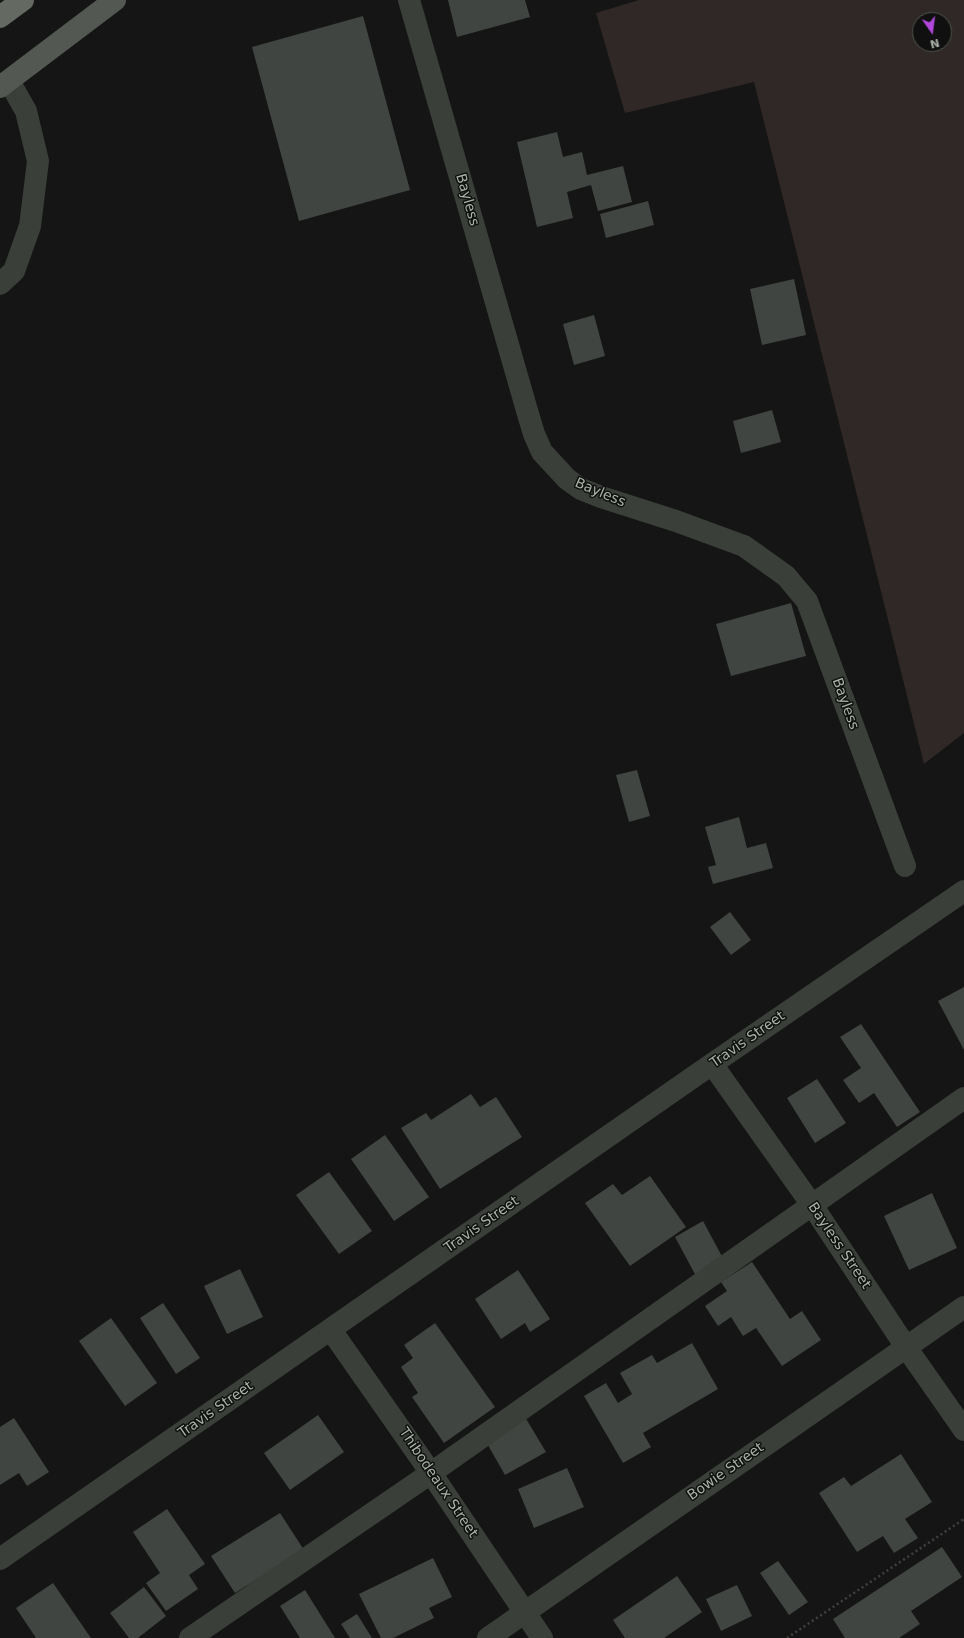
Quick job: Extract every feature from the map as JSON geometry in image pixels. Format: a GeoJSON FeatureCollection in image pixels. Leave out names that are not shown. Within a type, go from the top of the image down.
{"type":"FeatureCollection","features":[{"type":"Feature","properties":{"kind":"highway"},"geometry":{"type":"LineString","coordinates":[[0,17],[23,0]]}},
{"type":"Feature","properties":{"kind":"main road"},"geometry":{"type":"LineString","coordinates":[[4,84],[115,0]]}},
{"type":"Feature","properties":{"kind":"street","name":"Bayless"},"geometry":{"type":"LineString","coordinates":[[409,0],[532,428],[542,452],[567,479],[581,489],[744,546],[786,576],[806,601],[905,866]]}},
{"type":"Feature","properties":{"kind":"street"},"geometry":{"type":"LineString","coordinates":[[0,284],[14,271],[30,226],[38,161],[26,111],[4,84]]}},
{"type":"Feature","properties":{"kind":"street","name":"Travis Street"},"geometry":{"type":"LineString","coordinates":[[0,1559],[332,1330],[712,1064],[964,891]]}},
{"type":"Feature","properties":{"kind":"street","name":"Bayless Street"},"geometry":{"type":"LineString","coordinates":[[712,1064],[812,1205],[906,1347],[964,1430]]}},
{"type":"Feature","properties":{"kind":"street"},"geometry":{"type":"LineString","coordinates":[[190,1638],[431,1473],[964,1098]]}},
{"type":"Feature","properties":{"kind":"street","name":"Bowie Street"},"geometry":{"type":"LineString","coordinates":[[488,1638],[964,1307]]}},
{"type":"Feature","properties":{"kind":"street","name":"Thibodeaux Street"},"geometry":{"type":"LineString","coordinates":[[332,1330],[431,1473],[542,1638]]}},
{"type":"Feature","properties":{"kind":"path"},"geometry":{"type":"LineString","coordinates":[[787,1638],[964,1519]]}},
{"type":"Feature","properties":{"kind":"shaded area"},"geometry":{"type":"Polygon","coordinates":[[[639,0],[964,0],[964,733],[924,764],[754,82],[625,113],[596,13],[639,0]]]}},
{"type":"Feature","properties":{"kind":"building"},"geometry":{"type":"Polygon","coordinates":[[[448,0],[525,0],[530,17],[457,37],[448,0]]]}},
{"type":"Feature","properties":{"kind":"building"},"geometry":{"type":"Polygon","coordinates":[[[363,16],[410,190],[299,221],[252,47],[363,16]]]}},
{"type":"Feature","properties":{"kind":"building"},"geometry":{"type":"Polygon","coordinates":[[[557,132],[563,157],[582,152],[587,175],[623,166],[632,202],[598,211],[591,185],[567,192],[573,218],[537,227],[517,142],[557,132]]]}},
{"type":"Feature","properties":{"kind":"building"},"geometry":{"type":"Polygon","coordinates":[[[648,201],[654,225],[606,238],[600,214],[648,201]]]}},
{"type":"Feature","properties":{"kind":"building"},"geometry":{"type":"Polygon","coordinates":[[[794,279],[806,335],[762,345],[750,289],[794,279]]]}},
{"type":"Feature","properties":{"kind":"building"},"geometry":{"type":"Polygon","coordinates":[[[594,315],[605,356],[574,365],[563,324],[594,315]]]}},
{"type":"Feature","properties":{"kind":"building"},"geometry":{"type":"Polygon","coordinates":[[[772,410],[781,442],[741,453],[733,421],[772,410]]]}},
{"type":"Feature","properties":{"kind":"building"},"geometry":{"type":"Polygon","coordinates":[[[791,603],[806,656],[731,676],[716,624],[791,603]]]}},
{"type":"Feature","properties":{"kind":"building"},"geometry":{"type":"Polygon","coordinates":[[[637,770],[650,816],[629,822],[616,775],[637,770]]]}},
{"type":"Feature","properties":{"kind":"building"},"geometry":{"type":"Polygon","coordinates":[[[739,817],[747,848],[766,843],[773,868],[713,884],[708,867],[716,865],[705,827],[739,817]]]}},
{"type":"Feature","properties":{"kind":"building"},"geometry":{"type":"Polygon","coordinates":[[[730,912],[751,940],[731,955],[710,927],[730,912]]]}},
{"type":"Feature","properties":{"kind":"building"},"geometry":{"type":"Polygon","coordinates":[[[964,987],[964,1050],[938,1001],[964,987]]]}},
{"type":"Feature","properties":{"kind":"building"},"geometry":{"type":"Polygon","coordinates":[[[861,1024],[920,1112],[897,1127],[874,1093],[859,1103],[843,1080],[861,1068],[840,1037],[861,1024]]]}},
{"type":"Feature","properties":{"kind":"building"},"geometry":{"type":"Polygon","coordinates":[[[817,1079],[846,1123],[815,1143],[787,1098],[817,1079]]]}},
{"type":"Feature","properties":{"kind":"building"},"geometry":{"type":"Polygon","coordinates":[[[471,1094],[480,1107],[496,1097],[522,1137],[440,1189],[401,1128],[426,1113],[431,1120],[471,1094]]]}},
{"type":"Feature","properties":{"kind":"building"},"geometry":{"type":"Polygon","coordinates":[[[385,1135],[429,1197],[394,1221],[351,1159],[385,1135]]]}},
{"type":"Feature","properties":{"kind":"building"},"geometry":{"type":"Polygon","coordinates":[[[329,1172],[372,1231],[339,1254],[296,1195],[329,1172]]]}},
{"type":"Feature","properties":{"kind":"building"},"geometry":{"type":"Polygon","coordinates":[[[650,1176],[686,1227],[630,1266],[585,1203],[613,1184],[622,1195],[650,1176]]]}},
{"type":"Feature","properties":{"kind":"building"},"geometry":{"type":"Polygon","coordinates":[[[932,1193],[957,1248],[909,1270],[884,1216],[932,1193]]]}},
{"type":"Feature","properties":{"kind":"building"},"geometry":{"type":"Polygon","coordinates":[[[703,1221],[724,1260],[696,1276],[675,1237],[703,1221]]]}},
{"type":"Feature","properties":{"kind":"building"},"geometry":{"type":"Polygon","coordinates":[[[752,1262],[790,1319],[802,1311],[821,1340],[782,1366],[756,1328],[743,1336],[731,1317],[718,1326],[705,1306],[727,1291],[721,1282],[752,1262]]]}},
{"type":"Feature","properties":{"kind":"building"},"geometry":{"type":"Polygon","coordinates":[[[240,1269],[263,1317],[227,1334],[204,1286],[240,1269]]]}},
{"type":"Feature","properties":{"kind":"building"},"geometry":{"type":"Polygon","coordinates":[[[518,1270],[550,1319],[530,1332],[525,1323],[501,1339],[475,1299],[518,1270]]]}},
{"type":"Feature","properties":{"kind":"building"},"geometry":{"type":"Polygon","coordinates":[[[163,1303],[200,1358],[176,1374],[140,1318],[163,1303]]]}},
{"type":"Feature","properties":{"kind":"building"},"geometry":{"type":"Polygon","coordinates":[[[111,1318],[157,1383],[125,1406],[79,1341],[111,1318]]]}},
{"type":"Feature","properties":{"kind":"building"},"geometry":{"type":"Polygon","coordinates":[[[435,1323],[495,1407],[444,1443],[412,1397],[418,1393],[401,1367],[413,1358],[404,1345],[435,1323]]]}},
{"type":"Feature","properties":{"kind":"building"},"geometry":{"type":"Polygon","coordinates":[[[692,1343],[718,1389],[643,1433],[651,1447],[623,1463],[584,1396],[606,1383],[618,1403],[632,1394],[620,1373],[652,1355],[657,1363],[692,1343]]]}},
{"type":"Feature","properties":{"kind":"building"},"geometry":{"type":"Polygon","coordinates":[[[318,1415],[344,1452],[290,1490],[264,1453],[318,1415]]]}},
{"type":"Feature","properties":{"kind":"building"},"geometry":{"type":"Polygon","coordinates":[[[525,1417],[546,1452],[505,1475],[485,1440],[525,1417]]]}},
{"type":"Feature","properties":{"kind":"building"},"geometry":{"type":"Polygon","coordinates":[[[14,1418],[49,1472],[27,1486],[19,1473],[0,1485],[0,1427],[14,1418]]]}},
{"type":"Feature","properties":{"kind":"building"},"geometry":{"type":"Polygon","coordinates":[[[901,1454],[932,1502],[905,1519],[918,1538],[894,1553],[883,1536],[857,1552],[819,1493],[844,1477],[851,1486],[901,1454]]]}},
{"type":"Feature","properties":{"kind":"building"},"geometry":{"type":"Polygon","coordinates":[[[567,1468],[584,1507],[534,1528],[518,1489],[567,1468]]]}},
{"type":"Feature","properties":{"kind":"building"},"geometry":{"type":"Polygon","coordinates":[[[167,1509],[205,1564],[189,1575],[198,1589],[166,1611],[146,1583],[160,1573],[133,1532],[167,1509]]]}},
{"type":"Feature","properties":{"kind":"building"},"geometry":{"type":"Polygon","coordinates":[[[280,1513],[304,1550],[235,1593],[211,1556],[280,1513]]]}},
{"type":"Feature","properties":{"kind":"building"},"geometry":{"type":"Polygon","coordinates":[[[942,1547],[962,1577],[911,1611],[920,1624],[899,1638],[845,1638],[833,1619],[942,1547]]]}},
{"type":"Feature","properties":{"kind":"building"},"geometry":{"type":"Polygon","coordinates":[[[433,1558],[452,1597],[429,1608],[434,1618],[393,1638],[381,1638],[359,1594],[433,1558]]]}},
{"type":"Feature","properties":{"kind":"building"},"geometry":{"type":"Polygon","coordinates":[[[778,1561],[808,1602],[789,1615],[760,1573],[778,1561]]]}},
{"type":"Feature","properties":{"kind":"building"},"geometry":{"type":"Polygon","coordinates":[[[677,1576],[702,1612],[664,1638],[625,1638],[613,1620],[677,1576]]]}},
{"type":"Feature","properties":{"kind":"building"},"geometry":{"type":"Polygon","coordinates":[[[53,1583],[91,1638],[36,1638],[16,1608],[53,1583]]]}},
{"type":"Feature","properties":{"kind":"building"},"geometry":{"type":"Polygon","coordinates":[[[737,1585],[752,1616],[721,1631],[706,1599],[737,1585]]]}},
{"type":"Feature","properties":{"kind":"building"},"geometry":{"type":"Polygon","coordinates":[[[144,1587],[166,1616],[138,1638],[129,1638],[110,1613],[144,1587]]]}},
{"type":"Feature","properties":{"kind":"building"},"geometry":{"type":"Polygon","coordinates":[[[305,1590],[335,1638],[300,1638],[280,1606],[305,1590]]]}},
{"type":"Feature","properties":{"kind":"building"},"geometry":{"type":"Polygon","coordinates":[[[357,1614],[372,1638],[350,1638],[341,1624],[357,1614]]]}}]}
